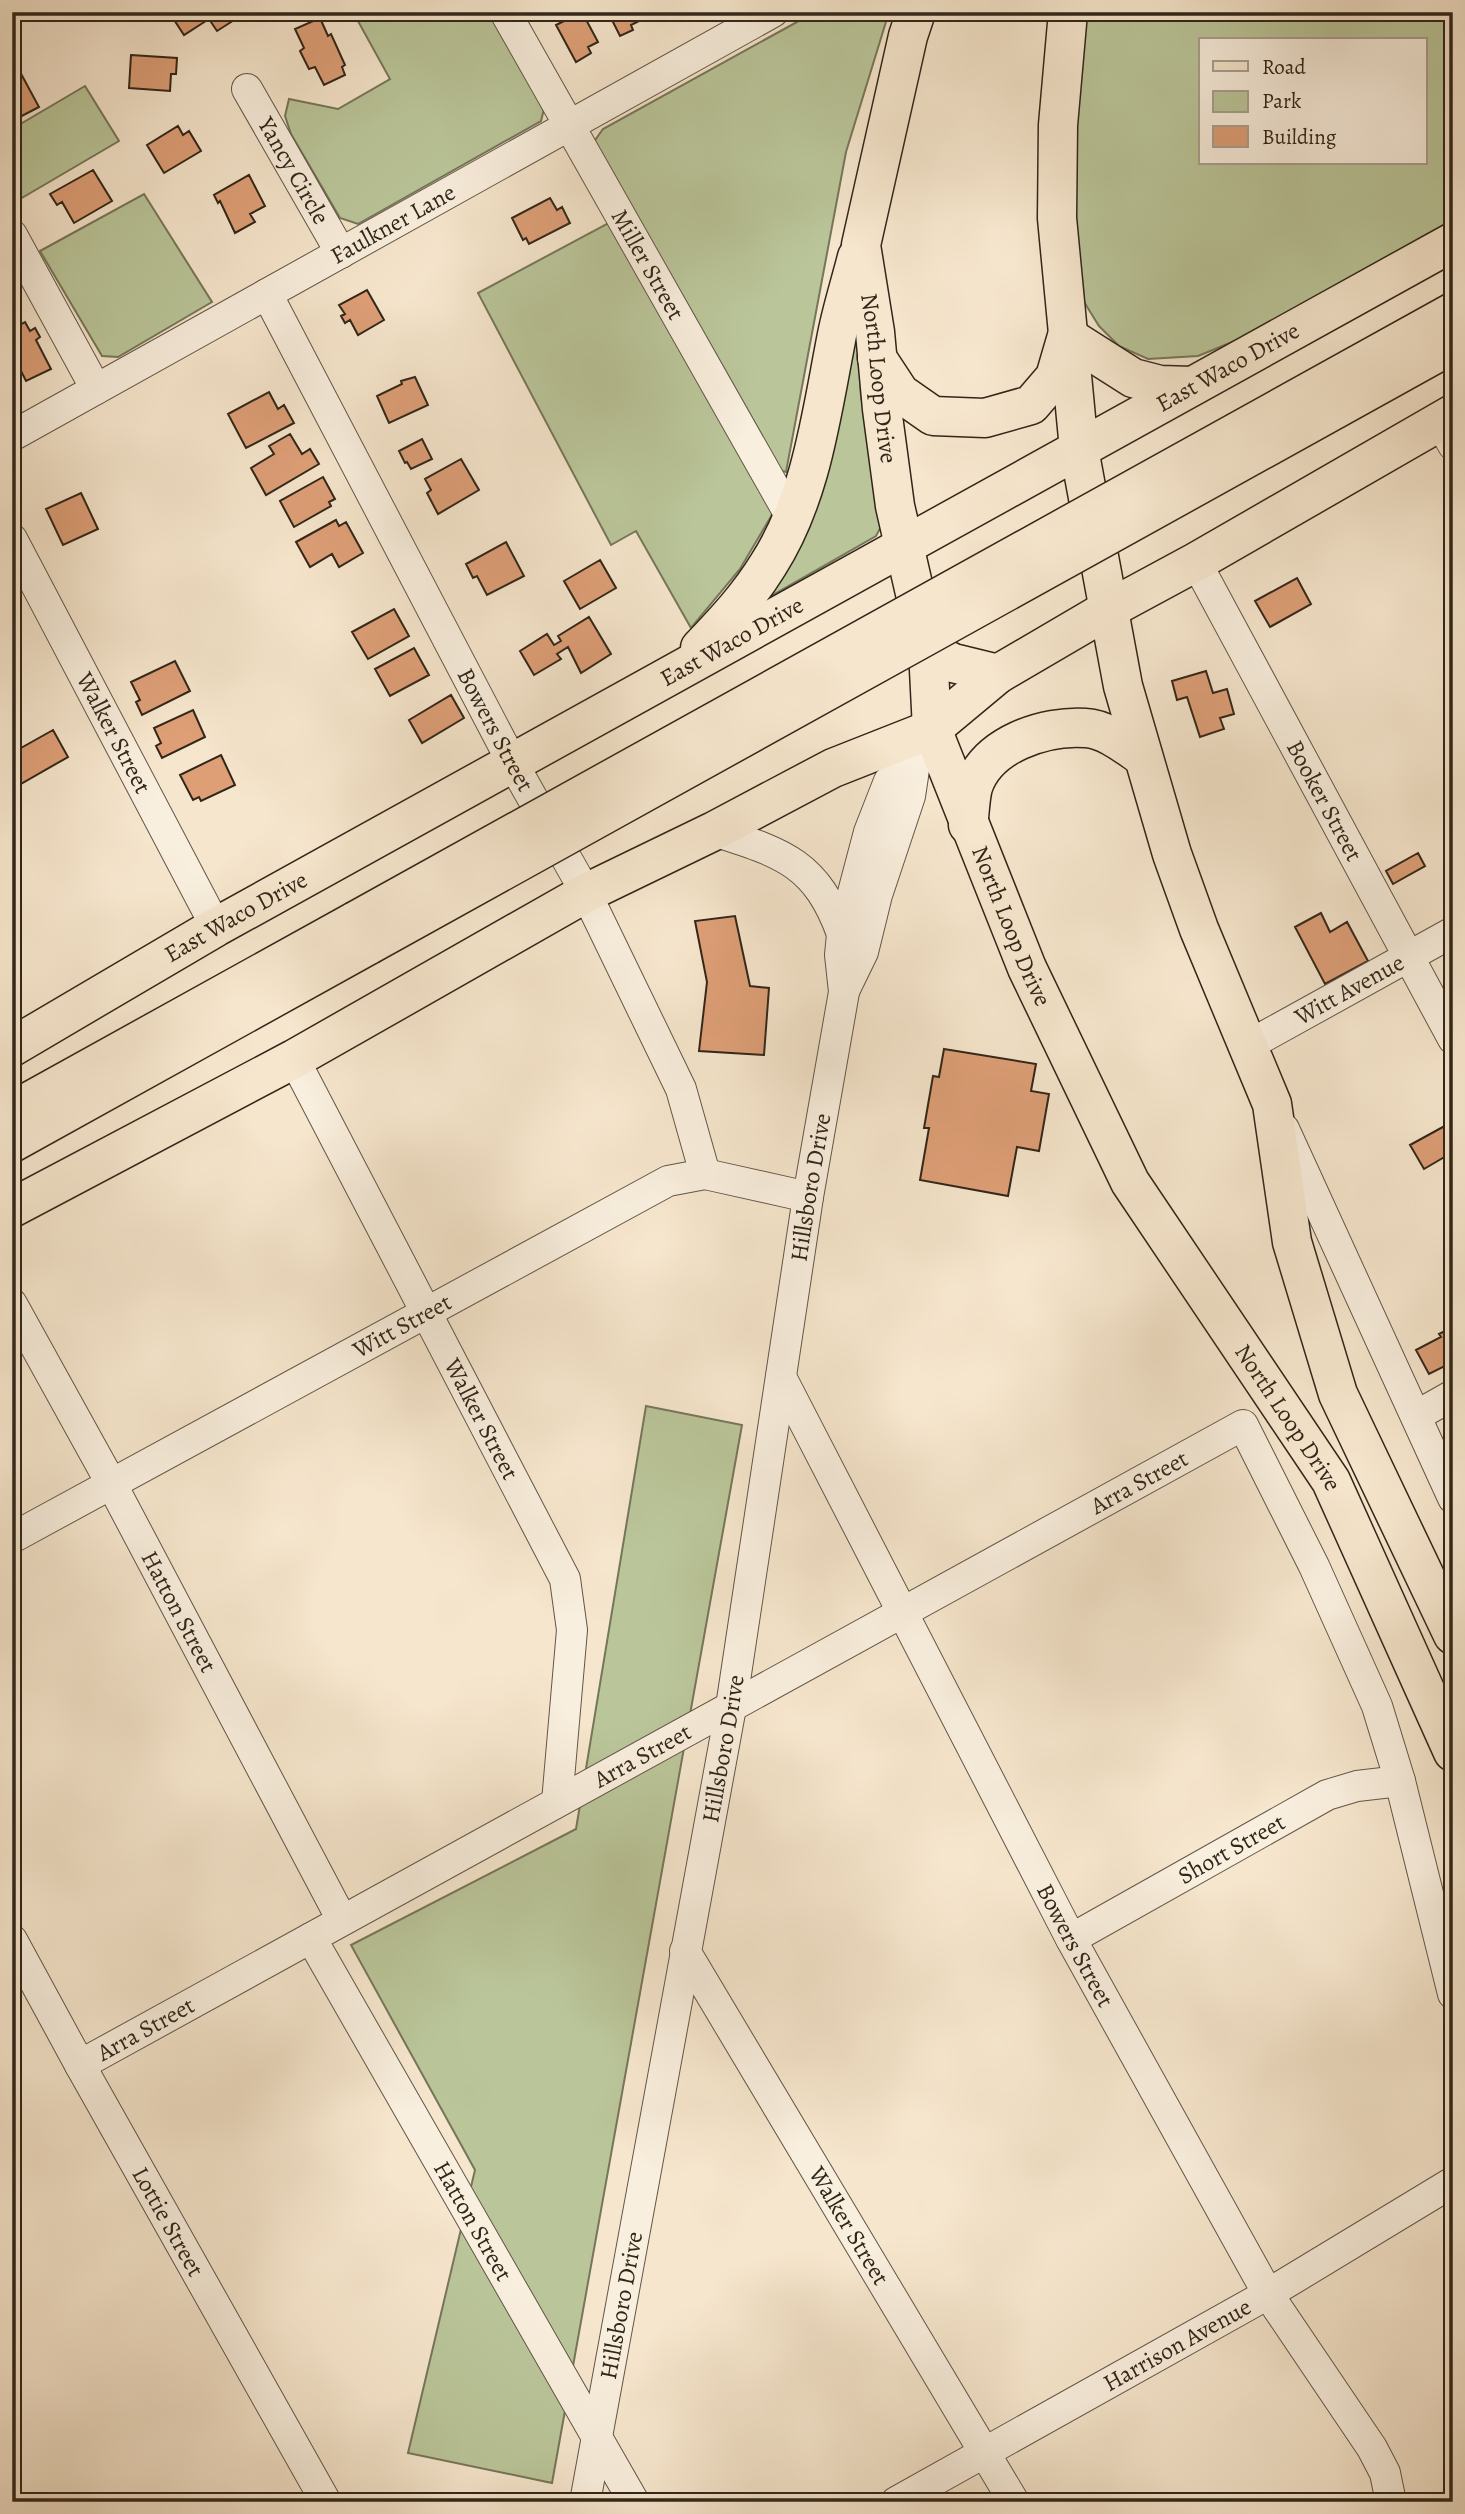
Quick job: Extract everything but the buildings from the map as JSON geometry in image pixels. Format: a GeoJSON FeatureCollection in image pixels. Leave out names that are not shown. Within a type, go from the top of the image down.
{"type":"FeatureCollection","features":[{"type":"Feature","properties":{"kind":"main road","name":"North Loop Drive"},"geometry":{"type":"LineString","coordinates":[[916,12],[908,36],[861,245],[875,332],[895,506],[928,650],[932,729],[1027,968],[1130,1182],[1331,1481],[1453,1752]]}},
{"type":"Feature","properties":{"kind":"main road","name":"North Loop Drive"},"geometry":{"type":"LineString","coordinates":[[1068,12],[1058,125],[1057,205],[1067,336],[1079,449],[1123,686],[1172,854],[1199,929],[1272,1104],[1292,1241],[1338,1394],[1453,1635]]}},
{"type":"Feature","properties":{"kind":"main road","name":"East Waco Drive"},"geometry":{"type":"LineString","coordinates":[[12,1047],[216,927],[1453,242]]}},
{"type":"Feature","properties":{"kind":"main road"},"geometry":{"type":"LineString","coordinates":[[675,674],[740,605],[769,564],[792,517],[819,433],[837,336],[861,245]]}},
{"type":"Feature","properties":{"kind":"main road"},"geometry":{"type":"LineString","coordinates":[[12,1143],[362,933],[1453,312]]}},
{"type":"Feature","properties":{"kind":"main road"},"geometry":{"type":"LineString","coordinates":[[877,358],[900,393],[933,416],[985,418],[1031,405],[1055,376],[1067,336],[1133,378],[1160,385],[1192,386]]}},
{"type":"Feature","properties":{"kind":"main road"},"geometry":{"type":"LineString","coordinates":[[12,1111],[362,933],[1453,344]]}},
{"type":"Feature","properties":{"kind":"main road"},"geometry":{"type":"LineString","coordinates":[[12,1208],[294,1059],[586,893],[714,831],[833,768],[932,729],[998,674],[1109,608],[1449,427]]}},
{"type":"Feature","properties":{"kind":"main road"},"geometry":{"type":"LineString","coordinates":[[928,650],[953,663],[998,674]]}},
{"type":"Feature","properties":{"kind":"main road"},"geometry":{"type":"LineString","coordinates":[[968,824],[974,786],[992,757],[1012,742],[1045,732],[1087,727],[1120,741],[1143,757]]}},
{"type":"Feature","properties":{"kind":"street","name":"Miller Street"},"geometry":{"type":"LineString","coordinates":[[505,12],[792,517]]}},
{"type":"Feature","properties":{"kind":"street","name":"Faulkner Lane"},"geometry":{"type":"LineString","coordinates":[[12,436],[773,12]]}},
{"type":"Feature","properties":{"kind":"street","name":"Yancy Circle"},"geometry":{"type":"LineString","coordinates":[[247,89],[341,253]]}},
{"type":"Feature","properties":{"kind":"street"},"geometry":{"type":"LineString","coordinates":[[12,235],[96,389]]}},
{"type":"Feature","properties":{"kind":"street","name":"Bowers Street"},"geometry":{"type":"LineString","coordinates":[[267,294],[512,762],[586,893],[681,1089],[705,1174]]}},
{"type":"Feature","properties":{"kind":"street","name":"Walker Street"},"geometry":{"type":"LineString","coordinates":[[12,540],[216,927]]}},
{"type":"Feature","properties":{"kind":"street","name":"Booker Street"},"geometry":{"type":"LineString","coordinates":[[1196,562],[1453,1039]]}},
{"type":"Feature","properties":{"kind":"street","name":"Hillsboro Drive"},"geometry":{"type":"LineString","coordinates":[[585,2502],[731,1707],[808,1197],[844,992],[863,952],[877,895],[910,796],[915,763],[932,729]]}},
{"type":"Feature","properties":{"kind":"street","name":"Hillsboro Drive"},"geometry":{"type":"LineString","coordinates":[[844,992],[840,955],[842,934],[869,832],[889,781],[915,763]]}},
{"type":"Feature","properties":{"kind":"street"},"geometry":{"type":"LineString","coordinates":[[714,831],[772,849],[805,871],[833,910],[842,934]]}},
{"type":"Feature","properties":{"kind":"street","name":"Witt Avenue"},"geometry":{"type":"LineString","coordinates":[[1247,1046],[1453,932]]}},
{"type":"Feature","properties":{"kind":"street","name":"Walker Street"},"geometry":{"type":"LineString","coordinates":[[294,1059],[565,1579],[572,1630],[557,1802]]}},
{"type":"Feature","properties":{"kind":"street","name":"North Loop Drive"},"geometry":{"type":"LineString","coordinates":[[1272,1104],[1453,1498]]}},
{"type":"Feature","properties":{"kind":"street","name":"Witt Street"},"geometry":{"type":"LineString","coordinates":[[12,1538],[668,1181],[705,1174],[808,1197]]}},
{"type":"Feature","properties":{"kind":"street","name":"Hatton Street"},"geometry":{"type":"LineString","coordinates":[[12,1304],[111,1483],[342,1920]]}},
{"type":"Feature","properties":{"kind":"street","name":"Bowers Street"},"geometry":{"type":"LineString","coordinates":[[781,1377],[1071,1939],[1268,2294],[1372,2448],[1385,2473],[1391,2502]]}},
{"type":"Feature","properties":{"kind":"street"},"geometry":{"type":"LineString","coordinates":[[1416,1416],[1453,1395]]}},
{"type":"Feature","properties":{"kind":"street","name":"North Loop Drive"},"geometry":{"type":"LineString","coordinates":[[1243,1425],[1314,1566],[1377,1706],[1400,1781],[1453,1994]]}},
{"type":"Feature","properties":{"kind":"street","name":"Arra Street"},"geometry":{"type":"LineString","coordinates":[[80,2065],[1243,1425]]}},
{"type":"Feature","properties":{"kind":"street","name":"Short Street"},"geometry":{"type":"LineString","coordinates":[[1071,1939],[1327,1795],[1357,1786],[1400,1781]]}},
{"type":"Feature","properties":{"kind":"street","name":"Hatton Street"},"geometry":{"type":"LineString","coordinates":[[311,1938],[634,2502]]}},
{"type":"Feature","properties":{"kind":"street","name":"Lottie Street"},"geometry":{"type":"LineString","coordinates":[[12,1940],[326,2502]]}},
{"type":"Feature","properties":{"kind":"street","name":"Walker Street"},"geometry":{"type":"LineString","coordinates":[[685,1951],[1014,2502]]}},
{"type":"Feature","properties":{"kind":"street","name":"Harrison Avenue"},"geometry":{"type":"LineString","coordinates":[[896,2502],[1268,2294],[1453,2182]]}},
{"type":"Feature","properties":{"kind":"green space"},"geometry":{"type":"Polygon","coordinates":[[[353,12],[489,12],[544,109],[541,121],[358,224],[340,218],[291,134],[285,116],[289,99],[338,109],[390,79],[353,12]]]}},
{"type":"Feature","properties":{"kind":"green space"},"geometry":{"type":"Polygon","coordinates":[[[815,12],[889,12],[846,152],[786,472],[772,468],[593,143],[603,129],[815,12]]]}},
{"type":"Feature","properties":{"kind":"green space"},"geometry":{"type":"Polygon","coordinates":[[[1080,12],[1453,12],[1453,222],[1247,336],[1198,356],[1148,359],[1119,346],[1099,326],[1081,297],[1071,144],[1080,12]]]}},
{"type":"Feature","properties":{"kind":"green space"},"geometry":{"type":"Polygon","coordinates":[[[85,86],[119,141],[15,202],[12,197],[12,129],[85,86]]]}},
{"type":"Feature","properties":{"kind":"green space"},"geometry":{"type":"Polygon","coordinates":[[[144,194],[212,302],[118,357],[102,356],[40,251],[144,194]]]}},
{"type":"Feature","properties":{"kind":"green space"},"geometry":{"type":"Polygon","coordinates":[[[616,219],[773,513],[740,569],[691,628],[636,531],[611,545],[478,293],[616,219]]]}},
{"type":"Feature","properties":{"kind":"green space"},"geometry":{"type":"Polygon","coordinates":[[[856,310],[861,396],[883,523],[876,536],[757,604],[856,310]]]}},
{"type":"Feature","properties":{"kind":"green space"},"geometry":{"type":"Polygon","coordinates":[[[646,1406],[742,1425],[552,2483],[408,2453],[475,2170],[351,1945],[576,1829],[646,1406]]]}}]}
